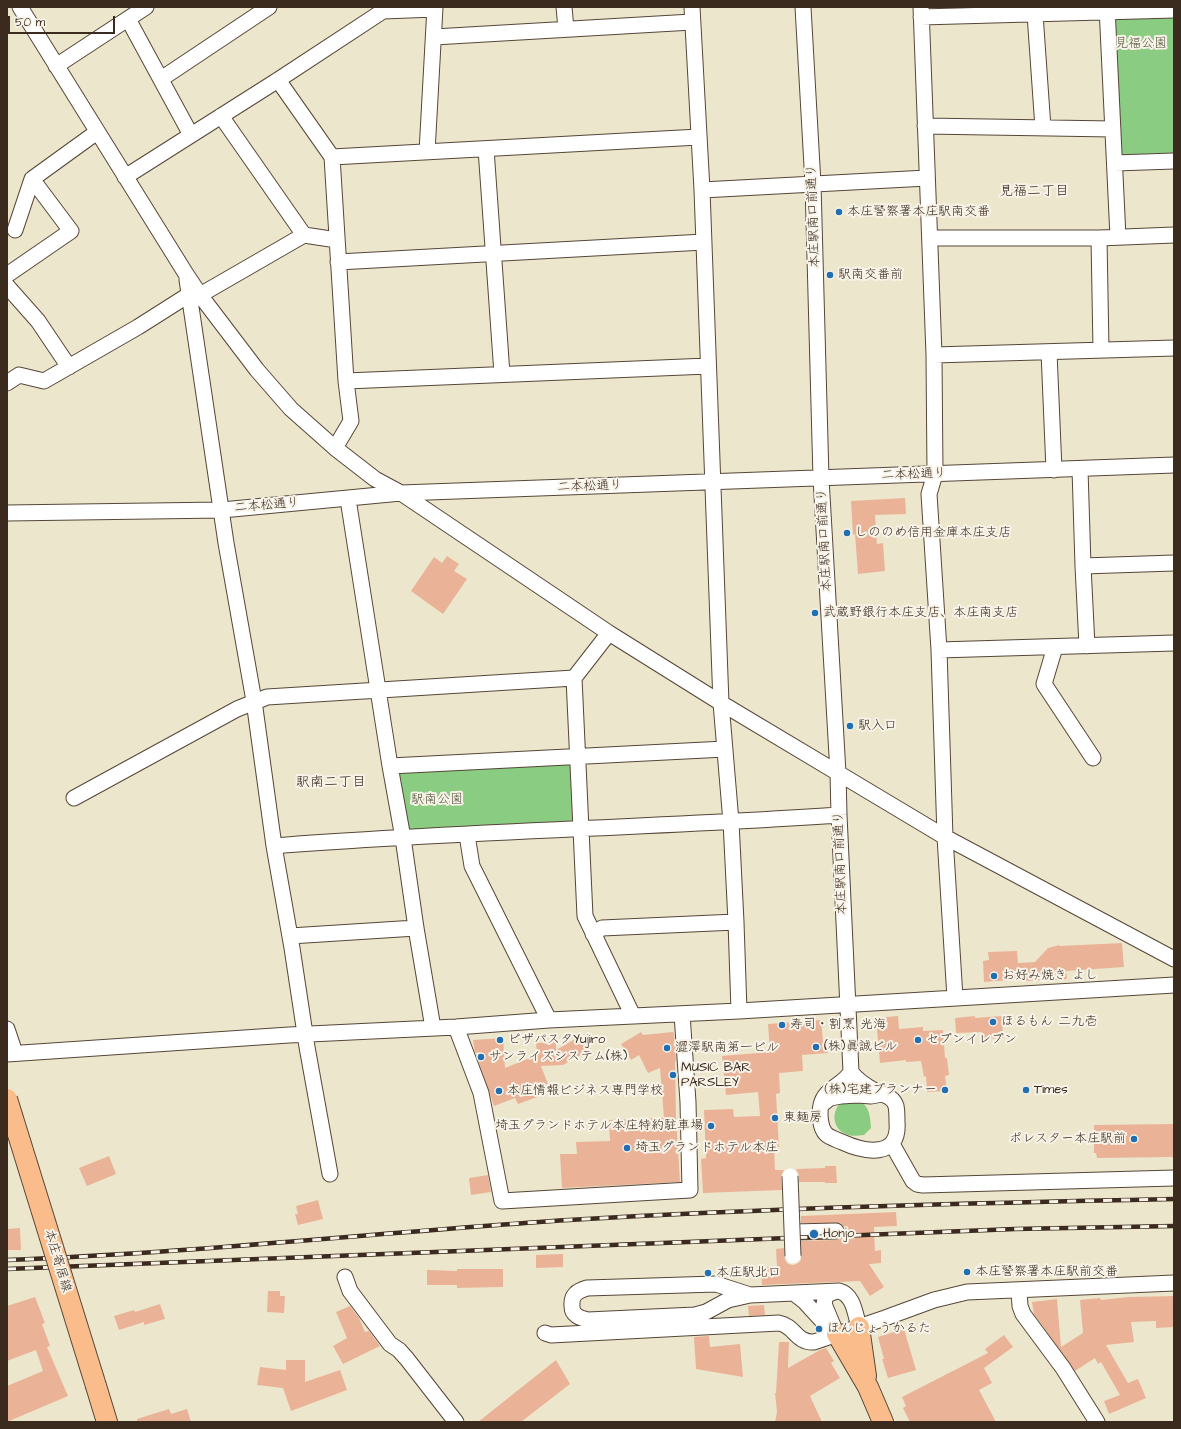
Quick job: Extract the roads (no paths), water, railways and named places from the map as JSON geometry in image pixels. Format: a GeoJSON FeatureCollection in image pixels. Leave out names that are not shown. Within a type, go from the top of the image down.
{"type":"FeatureCollection","features":[{"type":"Feature","properties":{"kind":"main road","name":"本庄寄居線"},"geometry":{"type":"LineString","coordinates":[[7,1099],[107,1422]]}},
{"type":"Feature","properties":{"kind":"main road"},"geometry":{"type":"LineString","coordinates":[[859,1327],[868,1387]]}},
{"type":"Feature","properties":{"kind":"main road"},"geometry":{"type":"LineString","coordinates":[[837,1334],[868,1387],[883,1422]]}},
{"type":"Feature","properties":{"kind":"street"},"geometry":{"type":"LineString","coordinates":[[20,7],[186,274],[195,295],[226,543],[254,701],[274,846],[330,1174]]}},
{"type":"Feature","properties":{"kind":"street"},"geometry":{"type":"LineString","coordinates":[[56,66],[146,7]]}},
{"type":"Feature","properties":{"kind":"street"},"geometry":{"type":"LineString","coordinates":[[161,79],[269,7]]}},
{"type":"Feature","properties":{"kind":"street"},"geometry":{"type":"LineString","coordinates":[[564,7],[566,29]]}},
{"type":"Feature","properties":{"kind":"street","name":"本庄駅南口前通り"},"geometry":{"type":"LineString","coordinates":[[803,7],[813,184],[821,478],[838,774],[851,1072]]}},
{"type":"Feature","properties":{"kind":"street"},"geometry":{"type":"LineString","coordinates":[[125,177],[278,80],[381,9],[435,8],[427,152]]}},
{"type":"Feature","properties":{"kind":"street"},"geometry":{"type":"LineString","coordinates":[[955,998],[945,837],[939,650],[929,494],[935,474],[934,355],[921,12],[1035,14],[1108,10],[1174,10]]}},
{"type":"Feature","properties":{"kind":"street"},"geometry":{"type":"LineString","coordinates":[[1108,10],[1118,237]]}},
{"type":"Feature","properties":{"kind":"street"},"geometry":{"type":"LineString","coordinates":[[434,37],[566,29],[692,14],[702,190],[721,703],[731,822],[739,1011]]}},
{"type":"Feature","properties":{"kind":"street"},"geometry":{"type":"LineString","coordinates":[[1035,14],[1043,128]]}},
{"type":"Feature","properties":{"kind":"street"},"geometry":{"type":"LineString","coordinates":[[128,19],[191,135]]}},
{"type":"Feature","properties":{"kind":"street"},"geometry":{"type":"LineString","coordinates":[[278,80],[332,157],[346,381],[351,421],[335,448]]}},
{"type":"Feature","properties":{"kind":"street"},"geometry":{"type":"LineString","coordinates":[[221,116],[304,235]]}},
{"type":"Feature","properties":{"kind":"street"},"geometry":{"type":"LineString","coordinates":[[925,126],[1113,129]]}},
{"type":"Feature","properties":{"kind":"street"},"geometry":{"type":"LineString","coordinates":[[15,230],[32,179],[97,132]]}},
{"type":"Feature","properties":{"kind":"street"},"geometry":{"type":"LineString","coordinates":[[332,157],[699,138]]}},
{"type":"Feature","properties":{"kind":"street"},"geometry":{"type":"LineString","coordinates":[[486,149],[502,374]]}},
{"type":"Feature","properties":{"kind":"street"},"geometry":{"type":"LineString","coordinates":[[1115,163],[1174,161]]}},
{"type":"Feature","properties":{"kind":"street"},"geometry":{"type":"LineString","coordinates":[[702,190],[927,178]]}},
{"type":"Feature","properties":{"kind":"street"},"geometry":{"type":"LineString","coordinates":[[7,275],[71,231],[32,179]]}},
{"type":"Feature","properties":{"kind":"street"},"geometry":{"type":"LineString","coordinates":[[7,383],[20,375],[44,381],[304,235],[337,240]]}},
{"type":"Feature","properties":{"kind":"street"},"geometry":{"type":"LineString","coordinates":[[930,238],[1099,238],[1174,235]]}},
{"type":"Feature","properties":{"kind":"street"},"geometry":{"type":"LineString","coordinates":[[1099,238],[1101,350]]}},
{"type":"Feature","properties":{"kind":"street"},"geometry":{"type":"LineString","coordinates":[[338,262],[704,242]]}},
{"type":"Feature","properties":{"kind":"street"},"geometry":{"type":"LineString","coordinates":[[7,286],[38,321],[69,367]]}},
{"type":"Feature","properties":{"kind":"street"},"geometry":{"type":"LineString","coordinates":[[195,295],[291,409],[335,448],[375,479],[401,494],[609,633],[838,774],[945,837],[1174,959]]}},
{"type":"Feature","properties":{"kind":"street"},"geometry":{"type":"LineString","coordinates":[[934,355],[1174,348]]}},
{"type":"Feature","properties":{"kind":"street"},"geometry":{"type":"LineString","coordinates":[[1049,352],[1054,470]]}},
{"type":"Feature","properties":{"kind":"street"},"geometry":{"type":"LineString","coordinates":[[346,381],[708,366]]}},
{"type":"Feature","properties":{"kind":"street","name":"二本松通り"},"geometry":{"type":"LineString","coordinates":[[7,513],[222,510],[401,494],[1174,466]]}},
{"type":"Feature","properties":{"kind":"street"},"geometry":{"type":"LineString","coordinates":[[1080,469],[1087,646]]}},
{"type":"Feature","properties":{"kind":"street"},"geometry":{"type":"LineString","coordinates":[[348,499],[433,1028]]}},
{"type":"Feature","properties":{"kind":"street"},"geometry":{"type":"LineString","coordinates":[[1083,566],[1174,563]]}},
{"type":"Feature","properties":{"kind":"street"},"geometry":{"type":"LineString","coordinates":[[609,633],[574,678],[585,916],[633,1016]]}},
{"type":"Feature","properties":{"kind":"street"},"geometry":{"type":"LineString","coordinates":[[939,650],[1174,643]]}},
{"type":"Feature","properties":{"kind":"street"},"geometry":{"type":"LineString","coordinates":[[1055,647],[1044,684],[1093,758]]}},
{"type":"Feature","properties":{"kind":"street"},"geometry":{"type":"LineString","coordinates":[[74,798],[237,709],[267,697],[574,678]]}},
{"type":"Feature","properties":{"kind":"street"},"geometry":{"type":"LineString","coordinates":[[390,766],[725,749]]}},
{"type":"Feature","properties":{"kind":"street"},"geometry":{"type":"LineString","coordinates":[[274,846],[839,815]]}},
{"type":"Feature","properties":{"kind":"street"},"geometry":{"type":"LineString","coordinates":[[467,835],[472,866],[549,1020]]}},
{"type":"Feature","properties":{"kind":"street"},"geometry":{"type":"LineString","coordinates":[[593,934],[602,928],[736,922]]}},
{"type":"Feature","properties":{"kind":"street"},"geometry":{"type":"LineString","coordinates":[[290,936],[416,928]]}},
{"type":"Feature","properties":{"kind":"street"},"geometry":{"type":"LineString","coordinates":[[7,1029],[11,1054],[306,1034],[739,1011],[1174,984]]}},
{"type":"Feature","properties":{"kind":"street"},"geometry":{"type":"LineString","coordinates":[[456,1027],[481,1093],[502,1201],[510,1201],[690,1190],[688,1102],[682,1014]]}},
{"type":"Feature","properties":{"kind":"street"},"geometry":{"type":"LineString","coordinates":[[851,1072],[860,1082],[888,1096],[896,1107],[896,1138],[892,1144],[886,1148],[880,1150],[854,1148],[826,1134],[821,1124],[821,1105],[825,1094],[831,1088],[843,1082],[851,1072]]}},
{"type":"Feature","properties":{"kind":"street"},"geometry":{"type":"LineString","coordinates":[[821,1105],[830,1098],[841,1096],[871,1096],[882,1094]]}},
{"type":"Feature","properties":{"kind":"street"},"geometry":{"type":"LineString","coordinates":[[892,1144],[912,1181],[922,1185],[1174,1178]]}},
{"type":"Feature","properties":{"kind":"street"},"geometry":{"type":"LineString","coordinates":[[793,1256],[790,1176],[798,1176]]}},
{"type":"Feature","properties":{"kind":"street"},"geometry":{"type":"LineString","coordinates":[[792,1232],[836,1231]]}},
{"type":"Feature","properties":{"kind":"street"},"geometry":{"type":"LineString","coordinates":[[345,1277],[350,1291],[390,1344],[399,1350],[407,1359],[456,1422]]}},
{"type":"Feature","properties":{"kind":"street"},"geometry":{"type":"LineString","coordinates":[[545,1333],[551,1335],[779,1323],[789,1327],[803,1340],[814,1342],[951,1295],[981,1291],[1019,1291],[1174,1283]]}},
{"type":"Feature","properties":{"kind":"street"},"geometry":{"type":"LineString","coordinates":[[750,1295],[716,1284],[587,1288],[579,1290],[574,1294],[572,1309],[575,1315],[588,1320],[695,1314],[706,1312],[728,1300],[750,1295],[843,1292],[848,1296],[855,1311],[859,1327]]}},
{"type":"Feature","properties":{"kind":"street"},"geometry":{"type":"LineString","coordinates":[[1019,1291],[1020,1306],[1023,1314],[1063,1368],[1097,1422]]}},
{"type":"Feature","properties":{"kind":"street"},"geometry":{"type":"LineString","coordinates":[[834,1292],[826,1295],[824,1304],[837,1334]]}},
{"type":"Feature","properties":{"kind":"street"},"geometry":{"type":"LineString","coordinates":[[795,1294],[804,1300],[826,1325],[837,1334]]}},
{"type":"Feature","properties":{"kind":"railway"},"geometry":{"type":"LineString","coordinates":[[7,1260],[148,1252],[569,1220],[720,1212],[872,1206],[1174,1199]]}},
{"type":"Feature","properties":{"kind":"railway"},"geometry":{"type":"LineString","coordinates":[[7,1269],[1015,1229],[1174,1226]]}},
{"type":"Feature","properties":{"kind":"place","name":"本庄警察署本庄駅南交番"},"geometry":{"type":"Point","coordinates":[839,212]}},
{"type":"Feature","properties":{"kind":"place","name":"駅南交番前"},"geometry":{"type":"Point","coordinates":[830,275]}},
{"type":"Feature","properties":{"kind":"place","name":"しののめ信用金庫本庄支店"},"geometry":{"type":"Point","coordinates":[847,533]}},
{"type":"Feature","properties":{"kind":"place","name":"武蔵野銀行本庄支店、本庄南支店"},"geometry":{"type":"Point","coordinates":[815,613]}},
{"type":"Feature","properties":{"kind":"place","name":"駅入口"},"geometry":{"type":"Point","coordinates":[850,726]}},
{"type":"Feature","properties":{"kind":"place","name":"お好み焼き よし"},"geometry":{"type":"Point","coordinates":[994,976]}},
{"type":"Feature","properties":{"kind":"place","name":"ほるもん 二九壱"},"geometry":{"type":"Point","coordinates":[993,1022]}},
{"type":"Feature","properties":{"kind":"place","name":"寿司・割烹 光海"},"geometry":{"type":"Point","coordinates":[782,1025]}},
{"type":"Feature","properties":{"kind":"place","name":"ピザパスタYujiro"},"geometry":{"type":"Point","coordinates":[500,1040]}},
{"type":"Feature","properties":{"kind":"place","name":"セブンイレブン"},"geometry":{"type":"Point","coordinates":[918,1040]}},
{"type":"Feature","properties":{"kind":"place","name":"(株)眞誠ビル"},"geometry":{"type":"Point","coordinates":[816,1047]}},
{"type":"Feature","properties":{"kind":"place","name":"澀澤駅南第一ビル"},"geometry":{"type":"Point","coordinates":[667,1048]}},
{"type":"Feature","properties":{"kind":"place","name":"サンライズシステム(株)"},"geometry":{"type":"Point","coordinates":[481,1057]}},
{"type":"Feature","properties":{"kind":"place","name":"MUSIC BAR PARSLEY"},"geometry":{"type":"Point","coordinates":[673,1075]}},
{"type":"Feature","properties":{"kind":"place","name":"（株)宅建プランナー"},"geometry":{"type":"Point","coordinates":[945,1090]}},
{"type":"Feature","properties":{"kind":"place","name":"Times"},"geometry":{"type":"Point","coordinates":[1026,1090]}},
{"type":"Feature","properties":{"kind":"place","name":"本庄情報ビジネス専門学校"},"geometry":{"type":"Point","coordinates":[499,1091]}},
{"type":"Feature","properties":{"kind":"place","name":"東麺房"},"geometry":{"type":"Point","coordinates":[775,1118]}},
{"type":"Feature","properties":{"kind":"place","name":"埼玉グランドホテル本庄特約駐車場"},"geometry":{"type":"Point","coordinates":[711,1126]}},
{"type":"Feature","properties":{"kind":"place","name":"ポレスター本庄駅前"},"geometry":{"type":"Point","coordinates":[1134,1139]}},
{"type":"Feature","properties":{"kind":"place","name":"埼玉グランドホテル本庄"},"geometry":{"type":"Point","coordinates":[627,1148]}},
{"type":"Feature","properties":{"kind":"place","name":"Honjo"},"geometry":{"type":"Point","coordinates":[814,1234]}},
{"type":"Feature","properties":{"kind":"place","name":"本庄警察署本庄駅前交番"},"geometry":{"type":"Point","coordinates":[967,1272]}},
{"type":"Feature","properties":{"kind":"place","name":"本庄駅北口"},"geometry":{"type":"Point","coordinates":[708,1273]}},
{"type":"Feature","properties":{"kind":"place","name":"ほんじょうかるた"},"geometry":{"type":"Point","coordinates":[819,1329]}},
{"type":"Feature","properties":{"kind":"district","name":"見福二丁目"},"geometry":{"type":"Point","coordinates":[1034,192]}},
{"type":"Feature","properties":{"kind":"district","name":"駅南二丁目"},"geometry":{"type":"Point","coordinates":[331,783]}},
{"type":"Feature","properties":{"kind":"park label","name":"見福公園"},"geometry":{"type":"Point","coordinates":[1141,44]}},
{"type":"Feature","properties":{"kind":"park label","name":"駅南公園"},"geometry":{"type":"Point","coordinates":[437,800]}}]}
